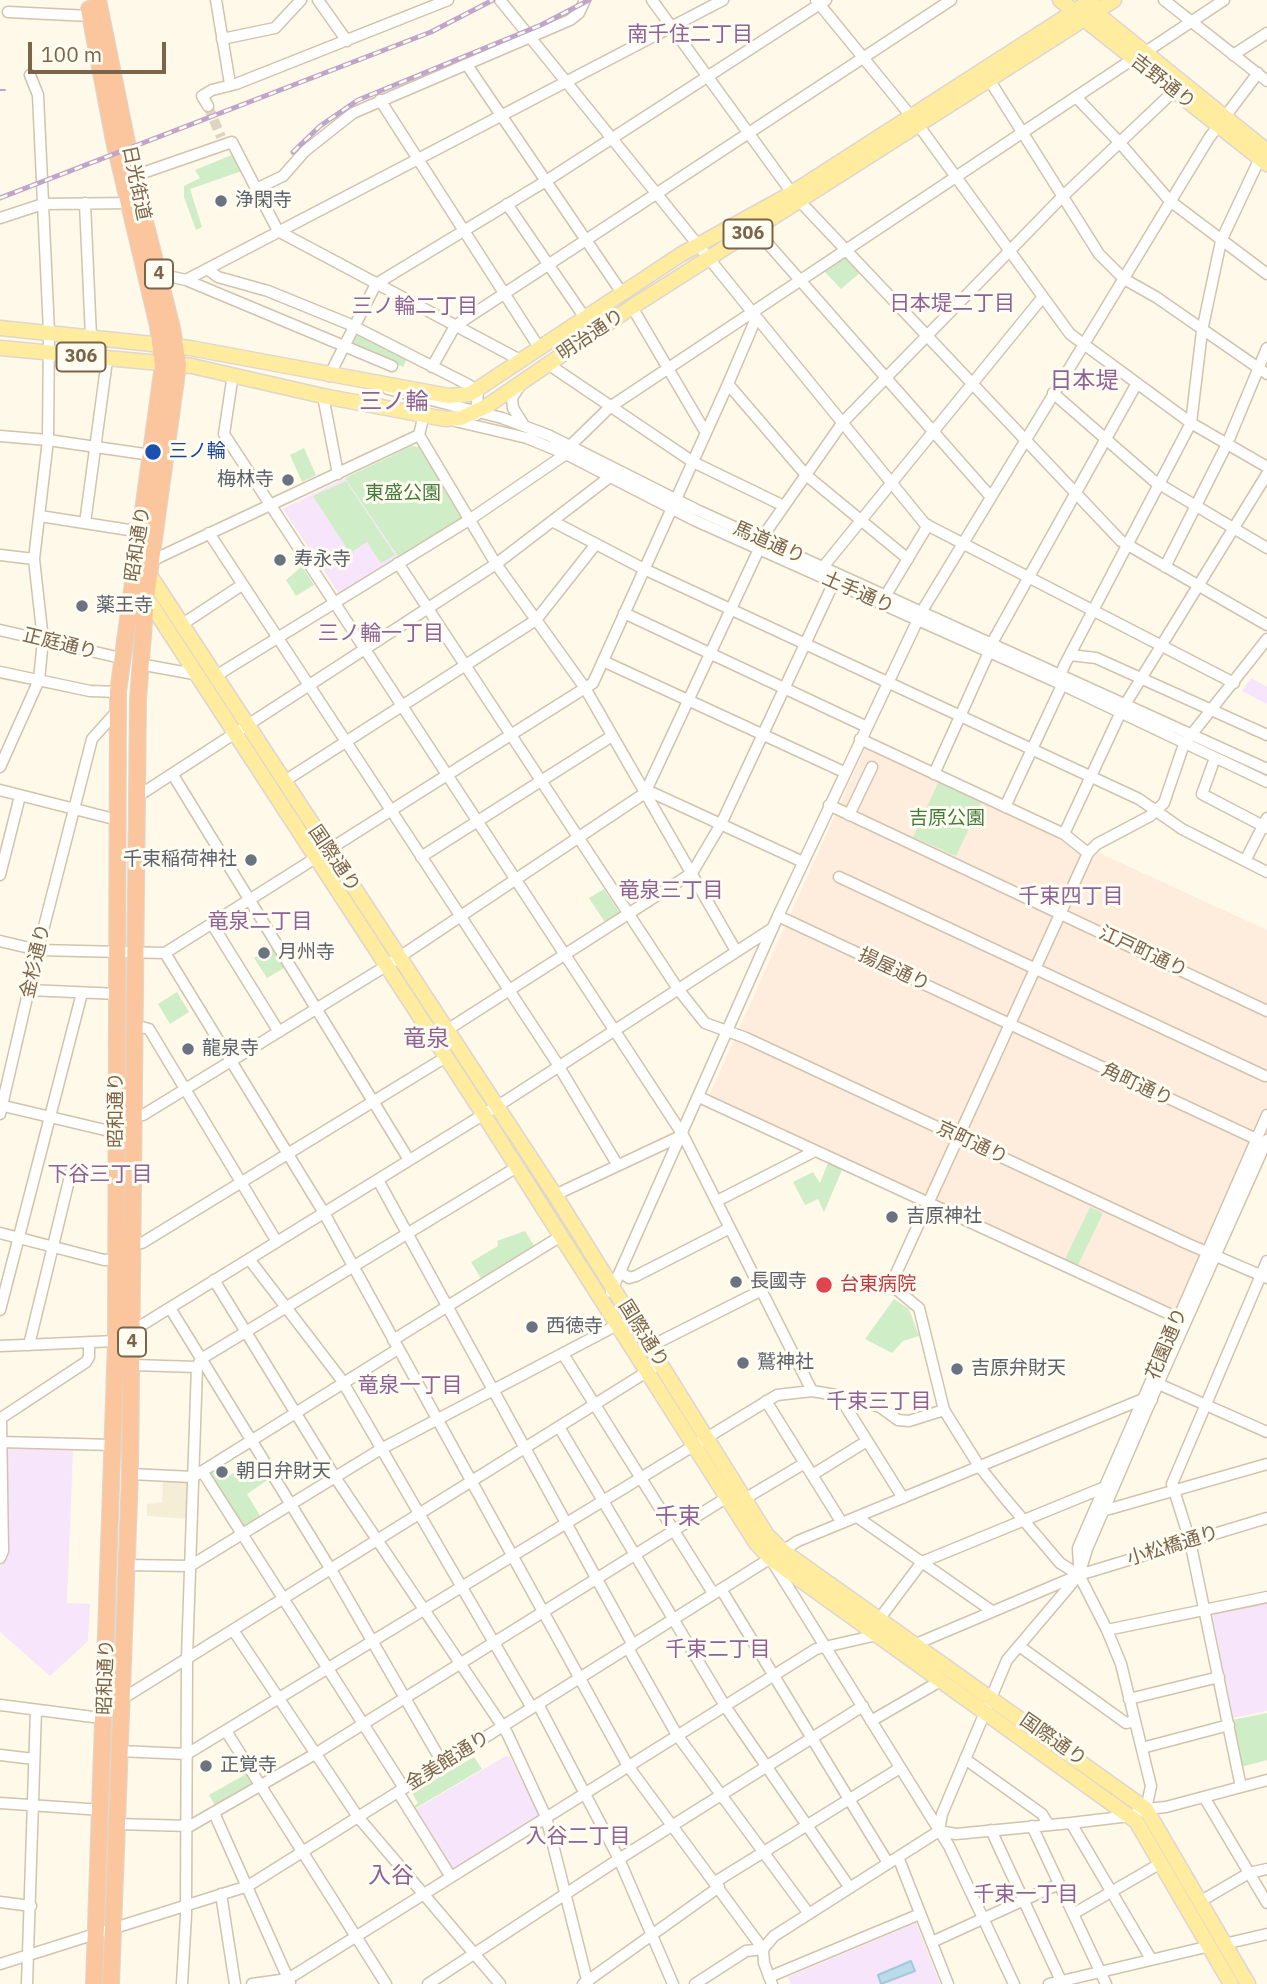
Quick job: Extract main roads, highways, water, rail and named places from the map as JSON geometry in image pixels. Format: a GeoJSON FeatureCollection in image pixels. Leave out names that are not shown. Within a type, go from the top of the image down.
{"type":"FeatureCollection","features":[{"type":"Feature","properties":{"kind":"highway","name":"日光街道"},"geometry":{"type":"LineString","coordinates":[[98,0],[134,176],[134,203],[159,274],[170,365]]}},
{"type":"Feature","properties":{"kind":"highway","name":"日光街道"},"geometry":{"type":"LineString","coordinates":[[89,8],[168,345]]}},
{"type":"Feature","properties":{"kind":"highway","name":"昭和通り"},"geometry":{"type":"LineString","coordinates":[[93,1984],[102,1810],[116,1341],[118,993],[126,950],[139,664],[146,597],[141,524],[151,455],[170,365]]}},
{"type":"Feature","properties":{"kind":"highway","name":"昭和通り"},"geometry":{"type":"LineString","coordinates":[[111,1984],[133,1330],[134,1026],[117,820],[118,692],[121,658],[144,570],[170,365]]}},
{"type":"Feature","properties":{"kind":"main road","name":"吉野通り"},"geometry":{"type":"LineString","coordinates":[[1060,0],[1086,8],[1174,91],[1221,121]]}},
{"type":"Feature","properties":{"kind":"main road","name":"明治通り"},"geometry":{"type":"LineString","coordinates":[[0,348],[233,374],[323,396],[445,419],[461,418],[476,412],[529,378],[632,307],[755,229],[797,197],[916,122],[1086,8],[1114,0]]}},
{"type":"Feature","properties":{"kind":"main road","name":"明治通り"},"geometry":{"type":"LineString","coordinates":[[916,122],[990,81],[1086,8]]}},
{"type":"Feature","properties":{"kind":"main road","name":"吉野通り"},"geometry":{"type":"LineString","coordinates":[[1139,56],[1265,158]]}},
{"type":"Feature","properties":{"kind":"main road","name":"明治通り"},"geometry":{"type":"LineString","coordinates":[[0,327],[168,345],[449,397],[478,391],[698,245],[797,197]]}},
{"type":"Feature","properties":{"kind":"main road","name":"国際通り"},"geometry":{"type":"LineString","coordinates":[[144,570],[214,677],[241,731],[323,855],[398,957],[447,1030],[517,1167],[756,1543],[880,1618],[916,1644],[1130,1816],[1217,1945],[1248,1984]]}},
{"type":"Feature","properties":{"kind":"main road","name":"国際通り"},"geometry":{"type":"LineString","coordinates":[[146,597],[194,674],[282,782],[386,966],[446,1057],[555,1195],[746,1498],[777,1555],[877,1634],[942,1680],[988,1703],[1146,1809],[1200,1901],[1231,1984]]}},
{"type":"Feature","properties":{"kind":"water"},"geometry":{"type":"Polygon","coordinates":[[[911,1961],[915,1971],[881,1984],[878,1975],[911,1961]]]}},
{"type":"Feature","properties":{"kind":"tunnel"},"geometry":{"type":"LineString","coordinates":[[208,106],[221,137]]}},
{"type":"Feature","properties":{"kind":"tram line"},"geometry":{"type":"LineString","coordinates":[[0,90],[5,90]]}},
{"type":"Feature","properties":{"kind":"railway"},"geometry":{"type":"LineString","coordinates":[[0,198],[431,32],[493,0]]}},
{"type":"Feature","properties":{"kind":"railway"},"geometry":{"type":"LineString","coordinates":[[293,152],[320,126],[358,100],[541,25],[589,0]]}},
{"type":"Feature","properties":{"kind":"place","name":"浄閑寺"},"geometry":{"type":"Point","coordinates":[221,201]}},
{"type":"Feature","properties":{"kind":"place","name":"三ノ輪"},"geometry":{"type":"Point","coordinates":[153,452]}},
{"type":"Feature","properties":{"kind":"place","name":"梅林寺"},"geometry":{"type":"Point","coordinates":[288,480]}},
{"type":"Feature","properties":{"kind":"place","name":"寿永寺"},"geometry":{"type":"Point","coordinates":[280,560]}},
{"type":"Feature","properties":{"kind":"place","name":"薬王寺"},"geometry":{"type":"Point","coordinates":[82,606]}},
{"type":"Feature","properties":{"kind":"place","name":"千束稲荷神社"},"geometry":{"type":"Point","coordinates":[251,860]}},
{"type":"Feature","properties":{"kind":"place","name":"月州寺"},"geometry":{"type":"Point","coordinates":[264,953]}},
{"type":"Feature","properties":{"kind":"place","name":"龍泉寺"},"geometry":{"type":"Point","coordinates":[188,1049]}},
{"type":"Feature","properties":{"kind":"place","name":"吉原神社"},"geometry":{"type":"Point","coordinates":[892,1217]}},
{"type":"Feature","properties":{"kind":"place","name":"長國寺"},"geometry":{"type":"Point","coordinates":[736,1282]}},
{"type":"Feature","properties":{"kind":"place","name":"台東病院"},"geometry":{"type":"Point","coordinates":[824,1285]}},
{"type":"Feature","properties":{"kind":"place","name":"西徳寺"},"geometry":{"type":"Point","coordinates":[532,1327]}},
{"type":"Feature","properties":{"kind":"place","name":"鷲神社"},"geometry":{"type":"Point","coordinates":[743,1363]}},
{"type":"Feature","properties":{"kind":"place","name":"吉原弁財天"},"geometry":{"type":"Point","coordinates":[957,1369]}},
{"type":"Feature","properties":{"kind":"place","name":"朝日弁財天"},"geometry":{"type":"Point","coordinates":[222,1472]}},
{"type":"Feature","properties":{"kind":"place","name":"正覚寺"},"geometry":{"type":"Point","coordinates":[206,1766]}},
{"type":"Feature","properties":{"kind":"district","name":"南千住二丁目"},"geometry":{"type":"Point","coordinates":[690,35]}},
{"type":"Feature","properties":{"kind":"district","name":"日本堤二丁目"},"geometry":{"type":"Point","coordinates":[952,304]}},
{"type":"Feature","properties":{"kind":"district","name":"三ノ輪二丁目"},"geometry":{"type":"Point","coordinates":[415,307]}},
{"type":"Feature","properties":{"kind":"district","name":"日本堤"},"geometry":{"type":"Point","coordinates":[1084,381]}},
{"type":"Feature","properties":{"kind":"district","name":"三ノ輪"},"geometry":{"type":"Point","coordinates":[394,402]}},
{"type":"Feature","properties":{"kind":"district","name":"三ノ輪一丁目"},"geometry":{"type":"Point","coordinates":[381,634]}},
{"type":"Feature","properties":{"kind":"district","name":"竜泉三丁目"},"geometry":{"type":"Point","coordinates":[671,891]}},
{"type":"Feature","properties":{"kind":"district","name":"千束四丁目"},"geometry":{"type":"Point","coordinates":[1071,897]}},
{"type":"Feature","properties":{"kind":"district","name":"竜泉二丁目"},"geometry":{"type":"Point","coordinates":[260,922]}},
{"type":"Feature","properties":{"kind":"district","name":"竜泉"},"geometry":{"type":"Point","coordinates":[426,1039]}},
{"type":"Feature","properties":{"kind":"district","name":"下谷三丁目"},"geometry":{"type":"Point","coordinates":[100,1175]}},
{"type":"Feature","properties":{"kind":"district","name":"竜泉一丁目"},"geometry":{"type":"Point","coordinates":[410,1386]}},
{"type":"Feature","properties":{"kind":"district","name":"千束三丁目"},"geometry":{"type":"Point","coordinates":[879,1402]}},
{"type":"Feature","properties":{"kind":"district","name":"千束"},"geometry":{"type":"Point","coordinates":[678,1517]}},
{"type":"Feature","properties":{"kind":"district","name":"千束二丁目"},"geometry":{"type":"Point","coordinates":[718,1650]}},
{"type":"Feature","properties":{"kind":"district","name":"入谷二丁目"},"geometry":{"type":"Point","coordinates":[578,1837]}},
{"type":"Feature","properties":{"kind":"district","name":"入谷"},"geometry":{"type":"Point","coordinates":[391,1876]}},
{"type":"Feature","properties":{"kind":"district","name":"千束一丁目"},"geometry":{"type":"Point","coordinates":[1026,1895]}},
{"type":"Feature","properties":{"kind":"park label","name":"東盛公園"},"geometry":{"type":"Point","coordinates":[403,494]}},
{"type":"Feature","properties":{"kind":"park label","name":"吉原公園"},"geometry":{"type":"Point","coordinates":[947,819]}}]}
